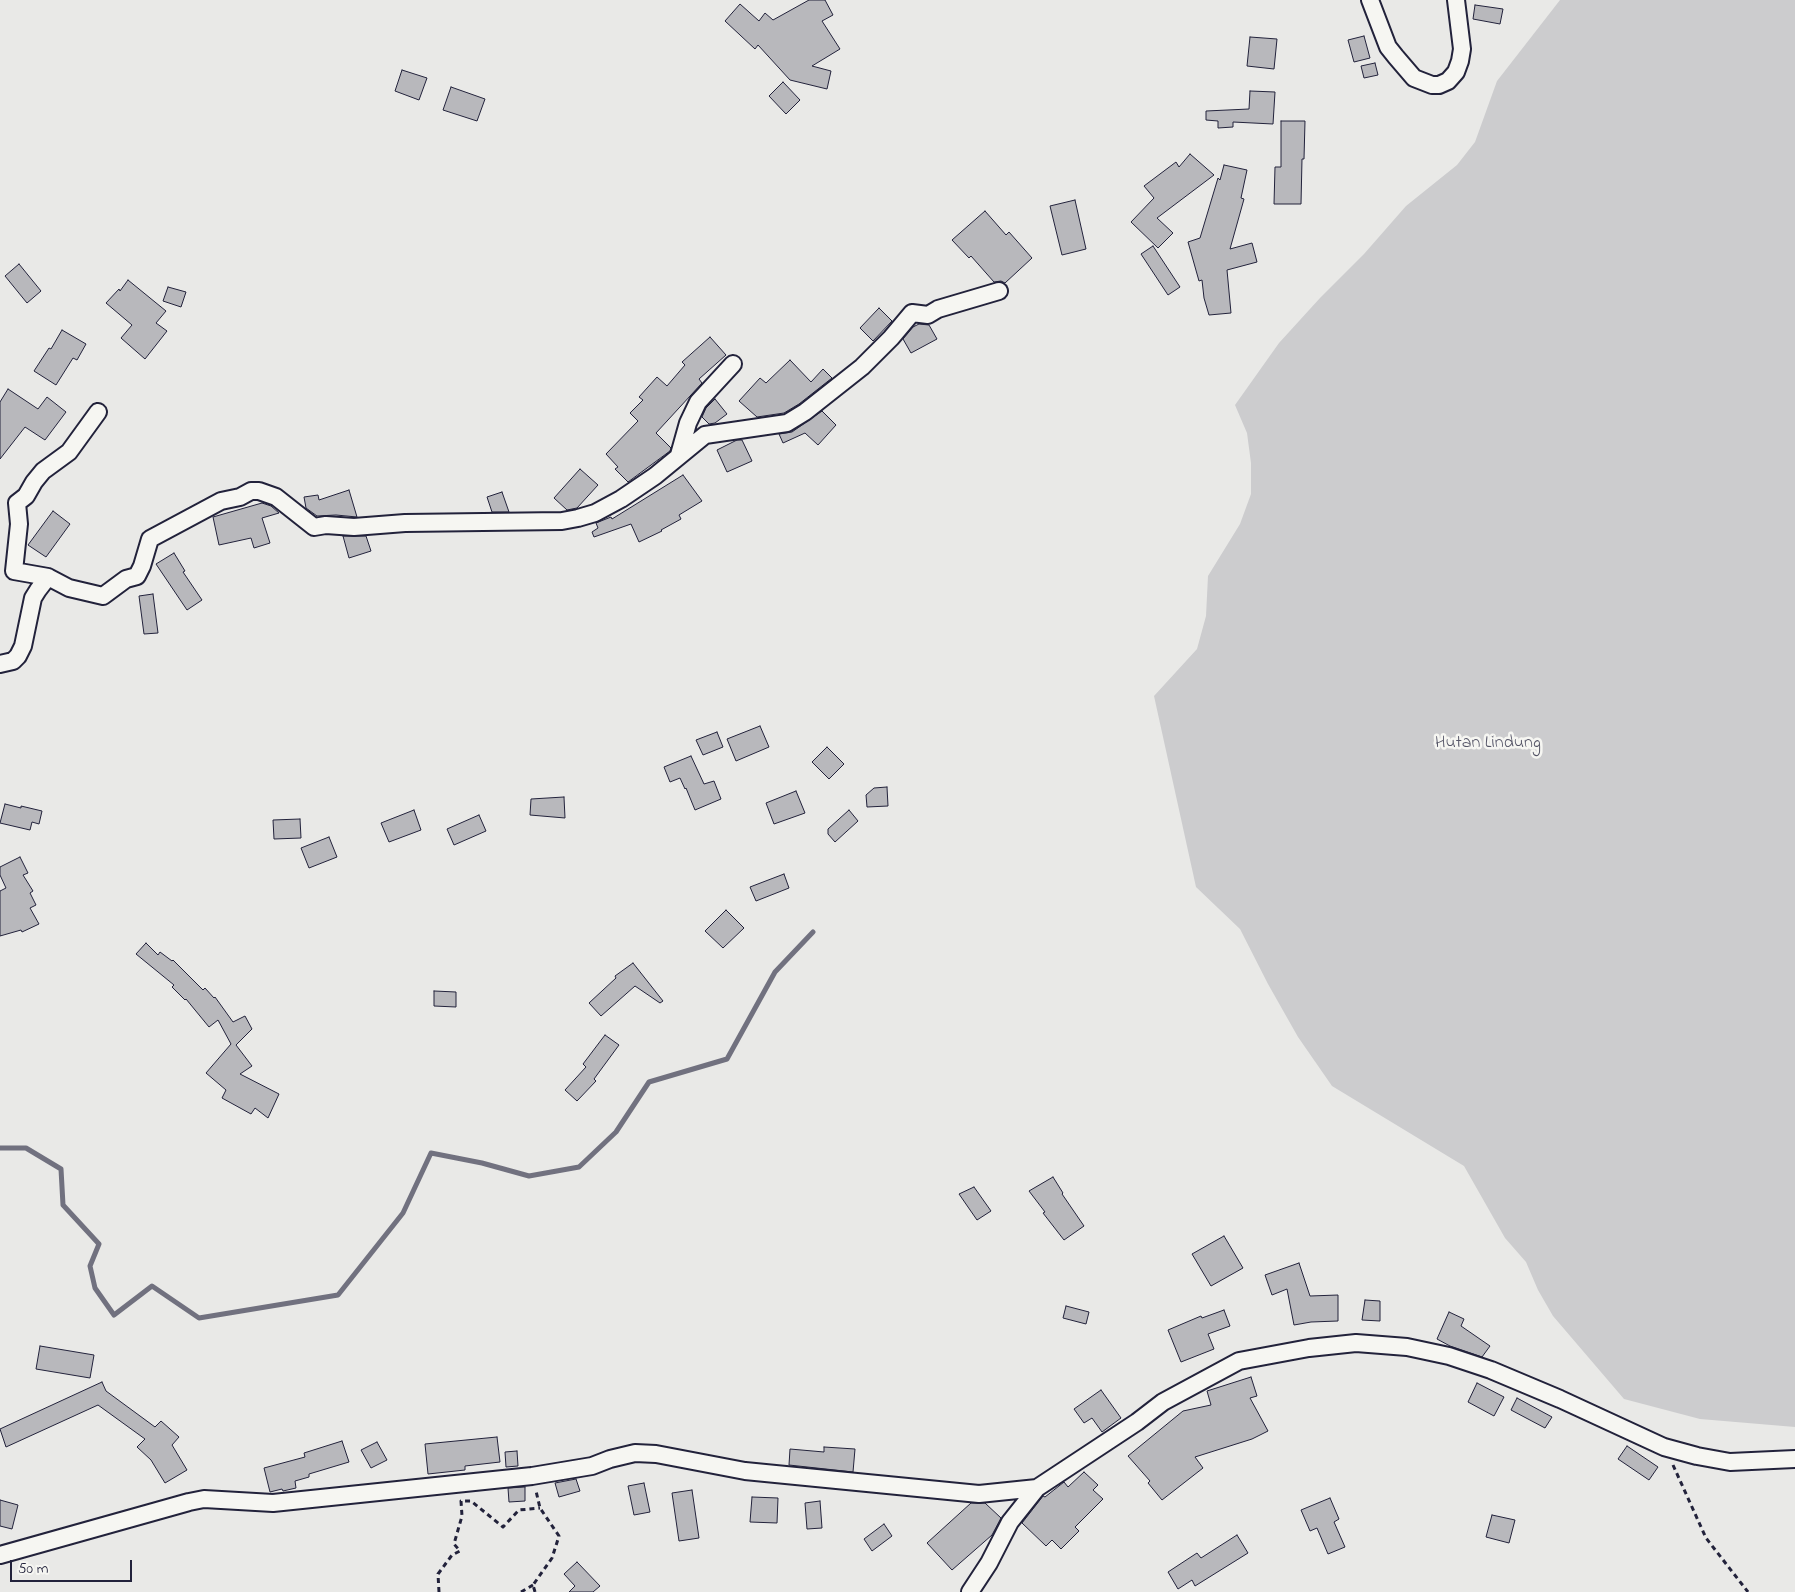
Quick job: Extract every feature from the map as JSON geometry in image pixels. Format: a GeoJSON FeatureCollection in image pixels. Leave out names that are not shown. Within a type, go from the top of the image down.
{"type":"FeatureCollection","features":[{"type":"Feature","properties":{"kind":"street"},"geometry":{"type":"LineString","coordinates":[[1370,0],[1388,47],[1396,58],[1414,78],[1432,85],[1439,85],[1448,81],[1456,72],[1460,61],[1462,49],[1456,0]]}},
{"type":"Feature","properties":{"kind":"street"},"geometry":{"type":"LineString","coordinates":[[98,412],[68,452],[43,471],[26,496],[17,503],[19,524],[14,571],[48,577],[69,588],[103,596],[126,579],[137,576],[150,539],[221,501],[252,492],[259,491],[276,498],[314,527],[326,525],[354,527],[404,523],[562,521],[595,513],[608,507],[641,485],[705,435],[787,423],[805,412],[862,367],[891,338],[912,313],[928,315],[938,309],[999,291]]}},
{"type":"Feature","properties":{"kind":"street"},"geometry":{"type":"LineString","coordinates":[[679,457],[688,423],[698,402],[733,364]]}},
{"type":"Feature","properties":{"kind":"street"},"geometry":{"type":"LineString","coordinates":[[0,664],[13,661],[18,656],[23,646],[35,594],[48,577]]}},
{"type":"Feature","properties":{"kind":"street"},"geometry":{"type":"LineString","coordinates":[[970,1592],[989,1563],[1010,1522],[1037,1488],[1137,1422],[1163,1402],[1239,1361],[1309,1348],[1356,1343],[1407,1347],[1449,1356],[1491,1370],[1551,1395],[1664,1447],[1730,1462],[1795,1459]]}},
{"type":"Feature","properties":{"kind":"street"},"geometry":{"type":"LineString","coordinates":[[0,1555],[204,1499],[273,1503],[532,1476],[598,1465],[624,1455],[645,1453],[745,1471],[978,1494],[1037,1488]]}},
{"type":"Feature","properties":{"kind":"path"},"geometry":{"type":"LineString","coordinates":[[1664,1447],[1706,1538],[1748,1592]]}},
{"type":"Feature","properties":{"kind":"path"},"geometry":{"type":"LineString","coordinates":[[521,1592],[533,1585],[552,1558],[559,1536],[540,1508],[532,1476]]}},
{"type":"Feature","properties":{"kind":"path"},"geometry":{"type":"LineString","coordinates":[[439,1592],[438,1574],[452,1555],[460,1551],[454,1544],[462,1516],[461,1502],[471,1501],[503,1527],[519,1510],[540,1508]]}},
{"type":"Feature","properties":{"kind":"path"},"geometry":{"type":"LineString","coordinates":[[533,1585],[535,1592]]}},
{"type":"Feature","properties":{"kind":"green space","name":"Hutan Lindung"},"geometry":{"type":"Polygon","coordinates":[[[1560,0],[1795,0],[1795,1427],[1700,1419],[1624,1399],[1553,1316],[1538,1290],[1526,1262],[1505,1238],[1464,1166],[1332,1086],[1298,1037],[1240,929],[1196,887],[1154,696],[1197,649],[1206,616],[1208,576],[1240,524],[1251,494],[1251,463],[1247,433],[1235,405],[1279,343],[1320,298],[1364,254],[1406,206],[1457,165],[1475,142],[1497,81],[1560,0]]]}},
{"type":"Feature","properties":{"kind":"building"},"geometry":{"type":"Polygon","coordinates":[[[809,0],[825,0],[833,15],[822,21],[840,49],[812,66],[831,71],[827,89],[790,80],[758,45],[755,49],[725,21],[740,4],[759,21],[765,13],[773,20],[809,0]]]}},
{"type":"Feature","properties":{"kind":"building"},"geometry":{"type":"Polygon","coordinates":[[[1475,5],[1503,9],[1500,24],[1473,19],[1475,5]]]}},
{"type":"Feature","properties":{"kind":"building"},"geometry":{"type":"Polygon","coordinates":[[[1364,36],[1370,58],[1354,62],[1348,40],[1364,36]]]}},
{"type":"Feature","properties":{"kind":"building"},"geometry":{"type":"Polygon","coordinates":[[[1250,37],[1277,39],[1274,69],[1247,66],[1250,37]]]}},
{"type":"Feature","properties":{"kind":"building"},"geometry":{"type":"Polygon","coordinates":[[[1375,63],[1378,75],[1364,78],[1361,66],[1375,63]]]}},
{"type":"Feature","properties":{"kind":"building"},"geometry":{"type":"Polygon","coordinates":[[[402,70],[427,78],[419,100],[395,91],[402,70]]]}},
{"type":"Feature","properties":{"kind":"building"},"geometry":{"type":"Polygon","coordinates":[[[783,82],[800,100],[786,114],[769,96],[783,82]]]}},
{"type":"Feature","properties":{"kind":"building"},"geometry":{"type":"Polygon","coordinates":[[[451,87],[485,99],[477,121],[443,110],[451,87]]]}},
{"type":"Feature","properties":{"kind":"building"},"geometry":{"type":"Polygon","coordinates":[[[1250,91],[1275,92],[1273,124],[1233,122],[1233,127],[1218,128],[1218,121],[1206,120],[1206,111],[1249,109],[1250,91]]]}},
{"type":"Feature","properties":{"kind":"building"},"geometry":{"type":"Polygon","coordinates":[[[1281,121],[1305,121],[1301,204],[1274,204],[1275,167],[1281,167],[1281,121]]]}},
{"type":"Feature","properties":{"kind":"building"},"geometry":{"type":"Polygon","coordinates":[[[1190,154],[1214,175],[1157,218],[1173,233],[1158,248],[1131,222],[1154,198],[1144,186],[1176,162],[1179,167],[1190,154]]]}},
{"type":"Feature","properties":{"kind":"building"},"geometry":{"type":"Polygon","coordinates":[[[1224,165],[1247,170],[1241,198],[1244,199],[1230,249],[1252,243],[1257,262],[1227,270],[1231,313],[1209,315],[1204,298],[1202,280],[1199,281],[1188,242],[1200,238],[1218,178],[1220,180],[1224,165]]]}},
{"type":"Feature","properties":{"kind":"building"},"geometry":{"type":"Polygon","coordinates":[[[1075,200],[1086,249],[1062,255],[1050,206],[1075,200]]]}},
{"type":"Feature","properties":{"kind":"building"},"geometry":{"type":"Polygon","coordinates":[[[985,211],[1006,235],[1009,232],[1032,258],[1005,283],[1001,281],[994,282],[971,256],[969,258],[952,240],[985,211]]]}},
{"type":"Feature","properties":{"kind":"building"},"geometry":{"type":"Polygon","coordinates":[[[1153,246],[1180,287],[1168,295],[1141,254],[1153,246]]]}},
{"type":"Feature","properties":{"kind":"building"},"geometry":{"type":"Polygon","coordinates":[[[19,264],[41,291],[27,303],[5,276],[19,264]]]}},
{"type":"Feature","properties":{"kind":"building"},"geometry":{"type":"Polygon","coordinates":[[[128,280],[166,311],[156,323],[167,331],[145,359],[121,338],[132,325],[106,303],[119,289],[120,291],[128,280]]]}},
{"type":"Feature","properties":{"kind":"building"},"geometry":{"type":"Polygon","coordinates":[[[168,287],[186,292],[181,307],[163,301],[168,287]]]}},
{"type":"Feature","properties":{"kind":"building"},"geometry":{"type":"Polygon","coordinates":[[[879,308],[892,321],[873,341],[860,328],[879,308]]]}},
{"type":"Feature","properties":{"kind":"building"},"geometry":{"type":"Polygon","coordinates":[[[919,324],[929,325],[937,339],[911,353],[903,339],[913,327],[919,324]]]}},
{"type":"Feature","properties":{"kind":"building"},"geometry":{"type":"Polygon","coordinates":[[[62,330],[86,344],[77,360],[73,358],[56,385],[34,371],[49,348],[51,349],[62,330]]]}},
{"type":"Feature","properties":{"kind":"building"},"geometry":{"type":"Polygon","coordinates":[[[710,337],[726,355],[699,379],[702,383],[656,433],[671,448],[670,451],[628,482],[615,469],[618,467],[606,454],[638,421],[630,413],[643,400],[639,397],[657,377],[667,386],[685,365],[682,362],[710,337]]]}},
{"type":"Feature","properties":{"kind":"building"},"geometry":{"type":"Polygon","coordinates":[[[790,360],[811,382],[823,369],[832,378],[799,404],[784,413],[757,417],[739,401],[760,378],[766,383],[790,360]]]}},
{"type":"Feature","properties":{"kind":"building"},"geometry":{"type":"Polygon","coordinates":[[[8,389],[38,409],[47,397],[66,412],[45,440],[25,427],[0,459],[0,402],[8,389]]]}},
{"type":"Feature","properties":{"kind":"building"},"geometry":{"type":"Polygon","coordinates":[[[715,399],[727,414],[715,423],[709,424],[702,417],[706,408],[715,399]]]}},
{"type":"Feature","properties":{"kind":"building"},"geometry":{"type":"Polygon","coordinates":[[[822,411],[836,425],[818,445],[805,433],[783,443],[779,434],[792,432],[822,411]]]}},
{"type":"Feature","properties":{"kind":"building"},"geometry":{"type":"Polygon","coordinates":[[[737,440],[742,440],[752,461],[727,472],[717,450],[737,440]]]}},
{"type":"Feature","properties":{"kind":"building"},"geometry":{"type":"Polygon","coordinates":[[[580,469],[598,485],[577,508],[567,510],[554,498],[580,469]]]}},
{"type":"Feature","properties":{"kind":"building"},"geometry":{"type":"Polygon","coordinates":[[[683,475],[702,501],[679,515],[681,519],[639,542],[631,524],[594,537],[592,532],[598,528],[596,523],[611,517],[612,519],[683,475]]]}},
{"type":"Feature","properties":{"kind":"building"},"geometry":{"type":"Polygon","coordinates":[[[349,490],[357,517],[317,516],[306,508],[304,497],[318,495],[319,500],[349,490]]]}},
{"type":"Feature","properties":{"kind":"building"},"geometry":{"type":"Polygon","coordinates":[[[502,492],[509,512],[492,512],[487,497],[502,492]]]}},
{"type":"Feature","properties":{"kind":"building"},"geometry":{"type":"Polygon","coordinates":[[[262,503],[271,506],[279,513],[262,518],[270,543],[254,548],[251,538],[219,545],[213,517],[262,503]]]}},
{"type":"Feature","properties":{"kind":"building"},"geometry":{"type":"Polygon","coordinates":[[[53,511],[70,524],[46,557],[28,545],[53,511]]]}},
{"type":"Feature","properties":{"kind":"building"},"geometry":{"type":"Polygon","coordinates":[[[343,536],[366,536],[371,551],[349,558],[343,536]]]}},
{"type":"Feature","properties":{"kind":"building"},"geometry":{"type":"Polygon","coordinates":[[[174,553],[185,571],[183,572],[202,600],[187,610],[156,564],[174,553]]]}},
{"type":"Feature","properties":{"kind":"building"},"geometry":{"type":"Polygon","coordinates":[[[153,594],[158,633],[144,634],[139,596],[153,594]]]}},
{"type":"Feature","properties":{"kind":"building"},"geometry":{"type":"Polygon","coordinates":[[[760,726],[769,747],[736,761],[727,739],[760,726]]]}},
{"type":"Feature","properties":{"kind":"building"},"geometry":{"type":"Polygon","coordinates":[[[717,732],[723,747],[703,755],[696,740],[717,732]]]}},
{"type":"Feature","properties":{"kind":"building"},"geometry":{"type":"Polygon","coordinates":[[[827,747],[844,764],[829,779],[812,762],[827,747]]]}},
{"type":"Feature","properties":{"kind":"building"},"geometry":{"type":"Polygon","coordinates":[[[691,756],[704,784],[714,781],[721,799],[695,810],[680,778],[670,782],[664,767],[691,756]]]}},
{"type":"Feature","properties":{"kind":"building"},"geometry":{"type":"Polygon","coordinates":[[[887,787],[888,806],[867,807],[866,795],[874,788],[887,787]]]}},
{"type":"Feature","properties":{"kind":"building"},"geometry":{"type":"Polygon","coordinates":[[[796,791],[805,813],[774,824],[766,803],[796,791]]]}},
{"type":"Feature","properties":{"kind":"building"},"geometry":{"type":"Polygon","coordinates":[[[564,797],[565,818],[530,815],[531,799],[564,797]]]}},
{"type":"Feature","properties":{"kind":"building"},"geometry":{"type":"Polygon","coordinates":[[[5,804],[42,811],[39,824],[32,822],[30,830],[0,823],[5,804]]]}},
{"type":"Feature","properties":{"kind":"building"},"geometry":{"type":"Polygon","coordinates":[[[414,810],[421,830],[389,842],[381,823],[414,810]]]}},
{"type":"Feature","properties":{"kind":"building"},"geometry":{"type":"Polygon","coordinates":[[[849,810],[858,821],[835,842],[828,834],[828,829],[849,810]]]}},
{"type":"Feature","properties":{"kind":"building"},"geometry":{"type":"Polygon","coordinates":[[[479,815],[486,831],[454,845],[447,829],[479,815]]]}},
{"type":"Feature","properties":{"kind":"building"},"geometry":{"type":"Polygon","coordinates":[[[300,819],[301,838],[274,839],[273,820],[300,819]]]}},
{"type":"Feature","properties":{"kind":"building"},"geometry":{"type":"Polygon","coordinates":[[[329,837],[337,857],[309,868],[301,848],[329,837]]]}},
{"type":"Feature","properties":{"kind":"building"},"geometry":{"type":"Polygon","coordinates":[[[20,857],[28,873],[23,875],[33,891],[30,893],[36,905],[30,908],[39,924],[22,932],[21,930],[0,936],[0,891],[6,888],[0,875],[0,867],[20,857]]]}},
{"type":"Feature","properties":{"kind":"building"},"geometry":{"type":"Polygon","coordinates":[[[784,874],[789,888],[756,901],[750,887],[784,874]]]}},
{"type":"Feature","properties":{"kind":"building"},"geometry":{"type":"Polygon","coordinates":[[[726,910],[744,928],[723,948],[705,931],[726,910]]]}},
{"type":"Feature","properties":{"kind":"building"},"geometry":{"type":"Polygon","coordinates":[[[146,943],[158,955],[160,952],[173,960],[203,990],[205,988],[215,997],[233,1022],[245,1016],[252,1029],[236,1045],[252,1066],[240,1074],[279,1094],[268,1118],[255,1108],[251,1114],[222,1098],[226,1090],[206,1073],[231,1044],[218,1020],[209,1027],[186,999],[172,987],[174,985],[136,954],[146,943]]]}},
{"type":"Feature","properties":{"kind":"building"},"geometry":{"type":"Polygon","coordinates":[[[633,963],[663,1001],[660,1003],[635,986],[601,1016],[589,1003],[616,978],[615,976],[633,963]]]}},
{"type":"Feature","properties":{"kind":"building"},"geometry":{"type":"Polygon","coordinates":[[[434,991],[456,992],[456,1007],[434,1006],[434,991]]]}},
{"type":"Feature","properties":{"kind":"building"},"geometry":{"type":"Polygon","coordinates":[[[605,1035],[619,1045],[594,1079],[596,1081],[577,1101],[565,1090],[586,1067],[583,1064],[605,1035]]]}},
{"type":"Feature","properties":{"kind":"building"},"geometry":{"type":"Polygon","coordinates":[[[1053,1177],[1084,1226],[1064,1240],[1029,1191],[1053,1177]]]}},
{"type":"Feature","properties":{"kind":"building"},"geometry":{"type":"Polygon","coordinates":[[[974,1187],[991,1211],[977,1220],[959,1194],[974,1187]]]}},
{"type":"Feature","properties":{"kind":"building"},"geometry":{"type":"Polygon","coordinates":[[[1224,1236],[1243,1268],[1211,1286],[1192,1254],[1224,1236]]]}},
{"type":"Feature","properties":{"kind":"building"},"geometry":{"type":"Polygon","coordinates":[[[1299,1263],[1310,1296],[1338,1295],[1338,1321],[1294,1325],[1287,1289],[1272,1295],[1265,1275],[1299,1263]]]}},
{"type":"Feature","properties":{"kind":"building"},"geometry":{"type":"Polygon","coordinates":[[[1365,1300],[1380,1301],[1380,1321],[1362,1320],[1365,1300]]]}},
{"type":"Feature","properties":{"kind":"building"},"geometry":{"type":"Polygon","coordinates":[[[1066,1306],[1089,1312],[1086,1324],[1063,1318],[1066,1306]]]}},
{"type":"Feature","properties":{"kind":"building"},"geometry":{"type":"Polygon","coordinates":[[[1224,1310],[1230,1326],[1208,1334],[1214,1349],[1181,1362],[1168,1330],[1201,1316],[1202,1318],[1224,1310]]]}},
{"type":"Feature","properties":{"kind":"building"},"geometry":{"type":"Polygon","coordinates":[[[1449,1312],[1464,1319],[1461,1326],[1490,1346],[1482,1357],[1450,1346],[1437,1339],[1449,1312]]]}},
{"type":"Feature","properties":{"kind":"building"},"geometry":{"type":"Polygon","coordinates":[[[40,1346],[94,1355],[90,1378],[36,1369],[40,1346]]]}},
{"type":"Feature","properties":{"kind":"building"},"geometry":{"type":"Polygon","coordinates":[[[1251,1377],[1257,1396],[1250,1398],[1268,1431],[1252,1439],[1195,1457],[1203,1468],[1162,1500],[1148,1483],[1150,1481],[1128,1456],[1183,1411],[1211,1405],[1207,1391],[1251,1377]]]}},
{"type":"Feature","properties":{"kind":"building"},"geometry":{"type":"Polygon","coordinates":[[[102,1382],[106,1391],[155,1427],[161,1421],[179,1437],[172,1445],[187,1470],[165,1483],[151,1460],[137,1447],[145,1439],[98,1405],[6,1447],[0,1429],[102,1382]]]}},
{"type":"Feature","properties":{"kind":"building"},"geometry":{"type":"Polygon","coordinates":[[[1477,1383],[1504,1397],[1494,1416],[1468,1402],[1477,1383]]]}},
{"type":"Feature","properties":{"kind":"building"},"geometry":{"type":"Polygon","coordinates":[[[1101,1390],[1121,1418],[1102,1432],[1092,1418],[1084,1423],[1074,1409],[1101,1390]]]}},
{"type":"Feature","properties":{"kind":"building"},"geometry":{"type":"Polygon","coordinates":[[[1517,1398],[1552,1417],[1545,1428],[1511,1410],[1517,1398]]]}},
{"type":"Feature","properties":{"kind":"building"},"geometry":{"type":"Polygon","coordinates":[[[497,1437],[500,1462],[465,1466],[465,1470],[428,1474],[425,1444],[497,1437]]]}},
{"type":"Feature","properties":{"kind":"building"},"geometry":{"type":"Polygon","coordinates":[[[342,1441],[349,1462],[309,1474],[309,1477],[295,1481],[296,1488],[270,1492],[264,1468],[305,1457],[304,1453],[342,1441]]]}},
{"type":"Feature","properties":{"kind":"building"},"geometry":{"type":"Polygon","coordinates":[[[377,1442],[387,1460],[371,1468],[361,1450],[377,1442]]]}},
{"type":"Feature","properties":{"kind":"building"},"geometry":{"type":"Polygon","coordinates":[[[1627,1446],[1658,1467],[1649,1480],[1618,1459],[1627,1446]]]}},
{"type":"Feature","properties":{"kind":"building"},"geometry":{"type":"Polygon","coordinates":[[[824,1447],[855,1449],[853,1472],[789,1465],[790,1449],[824,1452],[824,1447]]]}},
{"type":"Feature","properties":{"kind":"building"},"geometry":{"type":"Polygon","coordinates":[[[517,1451],[518,1466],[506,1467],[505,1452],[517,1451]]]}},
{"type":"Feature","properties":{"kind":"building"},"geometry":{"type":"Polygon","coordinates":[[[1084,1472],[1098,1485],[1093,1490],[1103,1499],[1075,1527],[1079,1531],[1061,1549],[1052,1540],[1046,1546],[1022,1523],[1043,1496],[1045,1497],[1064,1482],[1068,1487],[1084,1472]]]}},
{"type":"Feature","properties":{"kind":"building"},"geometry":{"type":"Polygon","coordinates":[[[576,1479],[580,1491],[559,1497],[555,1483],[576,1479]]]}},
{"type":"Feature","properties":{"kind":"building"},"geometry":{"type":"Polygon","coordinates":[[[644,1483],[650,1512],[634,1515],[628,1486],[644,1483]]]}},
{"type":"Feature","properties":{"kind":"building"},"geometry":{"type":"Polygon","coordinates":[[[525,1487],[525,1501],[509,1502],[508,1488],[525,1487]]]}},
{"type":"Feature","properties":{"kind":"building"},"geometry":{"type":"Polygon","coordinates":[[[692,1490],[699,1538],[679,1541],[672,1493],[692,1490]]]}},
{"type":"Feature","properties":{"kind":"building"},"geometry":{"type":"Polygon","coordinates":[[[752,1497],[778,1498],[777,1523],[750,1522],[752,1497]]]}},
{"type":"Feature","properties":{"kind":"building"},"geometry":{"type":"Polygon","coordinates":[[[1330,1498],[1339,1519],[1334,1522],[1345,1547],[1328,1554],[1317,1528],[1310,1531],[1301,1510],[1330,1498]]]}},
{"type":"Feature","properties":{"kind":"building"},"geometry":{"type":"Polygon","coordinates":[[[0,1500],[18,1505],[12,1529],[0,1526],[0,1500]]]}},
{"type":"Feature","properties":{"kind":"building"},"geometry":{"type":"Polygon","coordinates":[[[820,1501],[822,1528],[807,1529],[805,1503],[820,1501]]]}},
{"type":"Feature","properties":{"kind":"building"},"geometry":{"type":"Polygon","coordinates":[[[971,1503],[985,1503],[1001,1518],[992,1535],[952,1570],[927,1543],[971,1503]]]}},
{"type":"Feature","properties":{"kind":"building"},"geometry":{"type":"Polygon","coordinates":[[[1492,1515],[1515,1520],[1509,1543],[1486,1537],[1492,1515]]]}},
{"type":"Feature","properties":{"kind":"building"},"geometry":{"type":"Polygon","coordinates":[[[884,1524],[892,1536],[872,1551],[864,1539],[884,1524]]]}},
{"type":"Feature","properties":{"kind":"building"},"geometry":{"type":"Polygon","coordinates":[[[1237,1535],[1248,1553],[1195,1586],[1192,1580],[1178,1589],[1168,1572],[1197,1553],[1201,1558],[1237,1535]]]}},
{"type":"Feature","properties":{"kind":"building"},"geometry":{"type":"Polygon","coordinates":[[[577,1562],[600,1586],[593,1592],[569,1592],[575,1586],[564,1574],[577,1562]]]}},
{"type":"Feature","properties":{"kind":"waterway"},"geometry":{"type":"LineString","coordinates":[[0,1148],[26,1148],[61,1169],[63,1205],[99,1244],[90,1266],[95,1288],[114,1315],[152,1286],[199,1318],[338,1295],[403,1213],[431,1153],[482,1163],[529,1176],[579,1167],[616,1132],[649,1082],[727,1059],[775,972],[813,932]]}}]}
